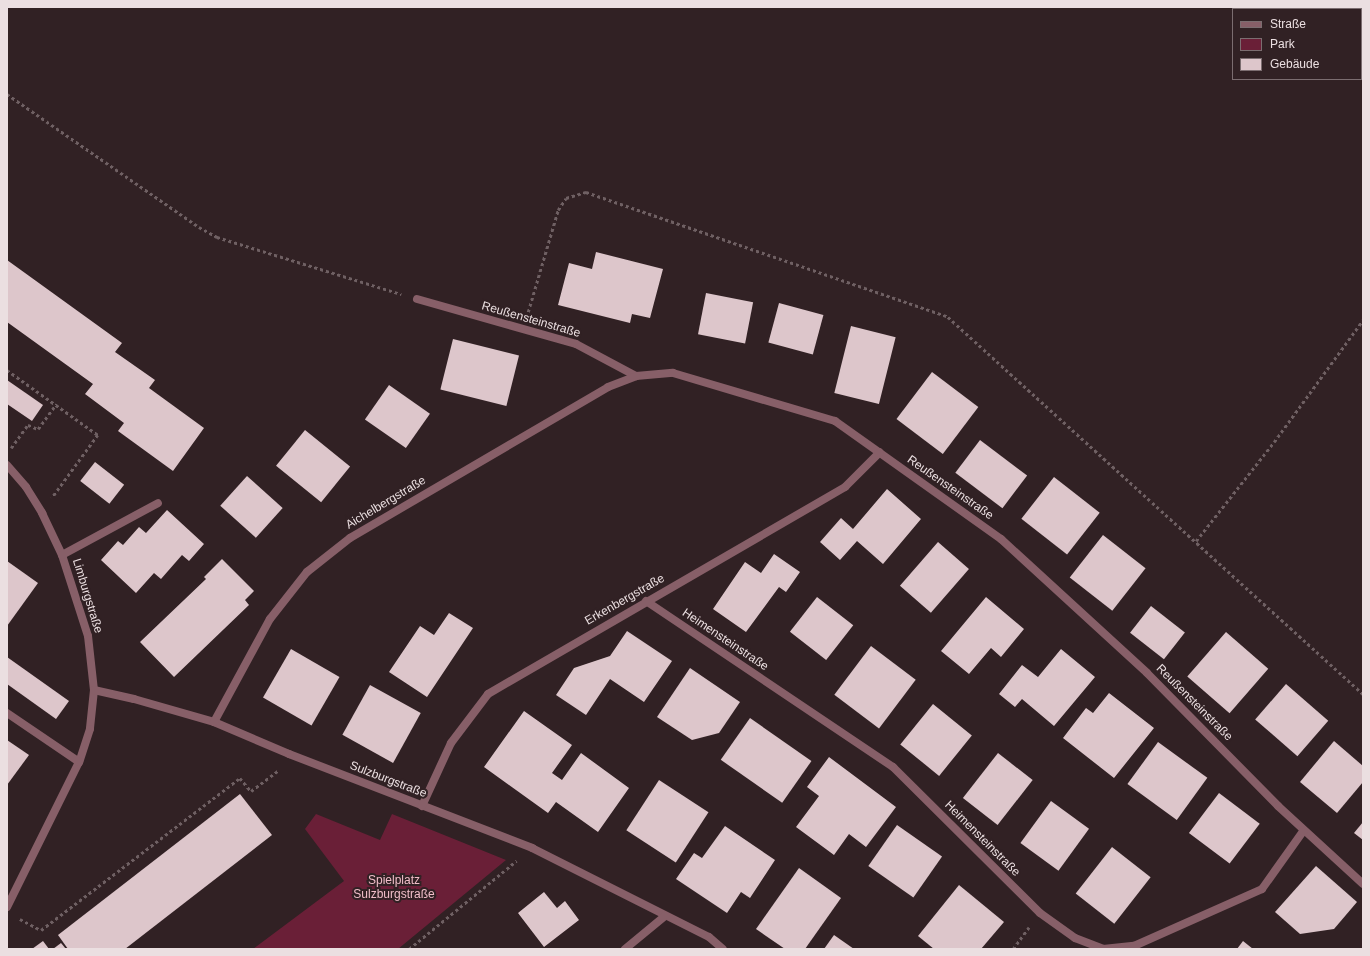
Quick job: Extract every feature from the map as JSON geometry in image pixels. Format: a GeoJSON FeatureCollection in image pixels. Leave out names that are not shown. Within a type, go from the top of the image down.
{"type":"FeatureCollection","features":[{"type":"Feature","properties":{"kind":"street","name":"Reußensteinstraße"},"geometry":{"type":"LineString","coordinates":[[417,299],[576,344],[636,376],[673,373],[836,421],[1001,539],[1147,673],[1278,806],[1363,884]]}},
{"type":"Feature","properties":{"kind":"street","name":"Aichelbergstraße"},"geometry":{"type":"LineString","coordinates":[[214,722],[270,619],[307,572],[350,538],[608,387],[636,376]]}},
{"type":"Feature","properties":{"kind":"street","name":"Erkenbergstraße"},"geometry":{"type":"LineString","coordinates":[[422,806],[451,743],[488,694],[845,487],[880,452]]}},
{"type":"Feature","properties":{"kind":"street","name":"Limburgstraße"},"geometry":{"type":"LineString","coordinates":[[7,465],[26,488],[42,513],[62,555],[88,636],[94,690],[90,729],[79,762],[7,907]]}},
{"type":"Feature","properties":{"kind":"street","name":"Limburgstraße"},"geometry":{"type":"LineString","coordinates":[[62,555],[158,504]]}},
{"type":"Feature","properties":{"kind":"street","name":"Heimensteinstraße"},"geometry":{"type":"LineString","coordinates":[[646,601],[893,768],[1040,913],[1075,938],[1103,949],[1134,946],[1262,889],[1304,830]]}},
{"type":"Feature","properties":{"kind":"street","name":"Sulzburgstraße"},"geometry":{"type":"LineString","coordinates":[[94,690],[134,699],[214,722],[289,754],[532,848],[709,937],[723,949]]}},
{"type":"Feature","properties":{"kind":"street"},"geometry":{"type":"LineString","coordinates":[[7,713],[79,762]]}},
{"type":"Feature","properties":{"kind":"street"},"geometry":{"type":"LineString","coordinates":[[625,949],[665,916]]}},
{"type":"Feature","properties":{"kind":"path"},"geometry":{"type":"LineString","coordinates":[[7,94],[199,228],[217,237],[417,299]]}},
{"type":"Feature","properties":{"kind":"path"},"geometry":{"type":"LineString","coordinates":[[523,330],[558,210],[566,198],[586,192],[948,318],[1196,541],[1363,694]]}},
{"type":"Feature","properties":{"kind":"path"},"geometry":{"type":"LineString","coordinates":[[1196,541],[1274,442],[1363,320]]}},
{"type":"Feature","properties":{"kind":"path"},"geometry":{"type":"LineString","coordinates":[[7,370],[98,435],[42,513]]}},
{"type":"Feature","properties":{"kind":"path"},"geometry":{"type":"LineString","coordinates":[[7,454],[28,425],[38,429],[56,404]]}},
{"type":"Feature","properties":{"kind":"path"},"geometry":{"type":"LineString","coordinates":[[14,916],[41,930],[240,778],[251,791],[283,767]]}},
{"type":"Feature","properties":{"kind":"path"},"geometry":{"type":"LineString","coordinates":[[409,949],[532,848]]}},
{"type":"Feature","properties":{"kind":"path"},"geometry":{"type":"LineString","coordinates":[[1013,949],[1040,913]]}},
{"type":"Feature","properties":{"kind":"green space","name":"Spielplatz Sulzburgstraße"},"geometry":{"type":"Polygon","coordinates":[[[316,814],[380,840],[392,814],[506,860],[398,949],[253,949],[344,881],[305,829],[316,814]]]}},
{"type":"Feature","properties":{"kind":"building"},"geometry":{"type":"Polygon","coordinates":[[[596,252],[663,269],[650,318],[632,314],[630,323],[558,305],[569,263],[592,269],[596,252]]]}},
{"type":"Feature","properties":{"kind":"building"},"geometry":{"type":"Polygon","coordinates":[[[7,260],[122,343],[115,352],[155,380],[149,388],[204,428],[173,471],[118,431],[124,423],[85,394],[93,384],[7,322],[7,260]]]}},
{"type":"Feature","properties":{"kind":"building"},"geometry":{"type":"Polygon","coordinates":[[[706,293],[753,302],[745,343],[698,334],[706,293]]]}},
{"type":"Feature","properties":{"kind":"building"},"geometry":{"type":"Polygon","coordinates":[[[779,303],[823,315],[813,355],[768,343],[779,303]]]}},
{"type":"Feature","properties":{"kind":"building"},"geometry":{"type":"Polygon","coordinates":[[[851,326],[896,337],[879,404],[834,393],[851,326]]]}},
{"type":"Feature","properties":{"kind":"building"},"geometry":{"type":"Polygon","coordinates":[[[453,339],[519,355],[506,406],[440,389],[453,339]]]}},
{"type":"Feature","properties":{"kind":"building"},"geometry":{"type":"Polygon","coordinates":[[[932,372],[978,407],[943,454],[896,419],[932,372]]]}},
{"type":"Feature","properties":{"kind":"building"},"geometry":{"type":"Polygon","coordinates":[[[7,380],[43,405],[32,421],[7,404],[7,380]]]}},
{"type":"Feature","properties":{"kind":"building"},"geometry":{"type":"Polygon","coordinates":[[[389,385],[430,414],[406,448],[365,419],[389,385]]]}},
{"type":"Feature","properties":{"kind":"building"},"geometry":{"type":"Polygon","coordinates":[[[305,430],[350,467],[321,502],[276,466],[305,430]]]}},
{"type":"Feature","properties":{"kind":"building"},"geometry":{"type":"Polygon","coordinates":[[[980,440],[1027,476],[1002,508],[955,473],[980,440]]]}},
{"type":"Feature","properties":{"kind":"building"},"geometry":{"type":"Polygon","coordinates":[[[95,462],[124,485],[109,504],[80,481],[95,462]]]}},
{"type":"Feature","properties":{"kind":"building"},"geometry":{"type":"Polygon","coordinates":[[[247,476],[283,508],[256,538],[220,506],[247,476]]]}},
{"type":"Feature","properties":{"kind":"building"},"geometry":{"type":"Polygon","coordinates":[[[1054,477],[1100,513],[1067,554],[1021,519],[1054,477]]]}},
{"type":"Feature","properties":{"kind":"building"},"geometry":{"type":"Polygon","coordinates":[[[887,489],[921,519],[883,564],[857,541],[840,560],[820,542],[841,518],[853,529],[887,489]]]}},
{"type":"Feature","properties":{"kind":"building"},"geometry":{"type":"Polygon","coordinates":[[[167,510],[204,544],[189,561],[182,555],[161,579],[154,573],[136,593],[101,560],[118,541],[123,545],[139,527],[146,533],[167,510]]]}},
{"type":"Feature","properties":{"kind":"building"},"geometry":{"type":"Polygon","coordinates":[[[1103,535],[1146,568],[1112,611],[1070,578],[1103,535]]]}},
{"type":"Feature","properties":{"kind":"building"},"geometry":{"type":"Polygon","coordinates":[[[938,542],[969,569],[931,613],[900,586],[938,542]]]}},
{"type":"Feature","properties":{"kind":"building"},"geometry":{"type":"Polygon","coordinates":[[[774,554],[800,572],[786,592],[779,587],[746,632],[713,609],[745,562],[761,573],[774,554]]]}},
{"type":"Feature","properties":{"kind":"building"},"geometry":{"type":"Polygon","coordinates":[[[222,559],[254,591],[245,600],[249,605],[174,677],[140,642],[206,579],[204,577],[222,559]]]}},
{"type":"Feature","properties":{"kind":"building"},"geometry":{"type":"Polygon","coordinates":[[[7,561],[38,583],[7,626],[7,561]]]}},
{"type":"Feature","properties":{"kind":"building"},"geometry":{"type":"Polygon","coordinates":[[[817,597],[853,625],[826,660],[790,632],[817,597]]]}},
{"type":"Feature","properties":{"kind":"building"},"geometry":{"type":"Polygon","coordinates":[[[986,597],[1024,629],[1001,657],[991,648],[969,674],[941,651],[986,597]]]}},
{"type":"Feature","properties":{"kind":"building"},"geometry":{"type":"Polygon","coordinates":[[[1151,606],[1185,632],[1164,659],[1130,633],[1151,606]]]}},
{"type":"Feature","properties":{"kind":"building"},"geometry":{"type":"Polygon","coordinates":[[[449,613],[473,628],[427,697],[389,672],[420,626],[434,635],[449,613]]]}},
{"type":"Feature","properties":{"kind":"building"},"geometry":{"type":"Polygon","coordinates":[[[627,631],[672,661],[644,702],[610,679],[586,715],[556,695],[574,668],[610,656],[627,631]]]}},
{"type":"Feature","properties":{"kind":"building"},"geometry":{"type":"Polygon","coordinates":[[[1226,632],[1268,669],[1230,713],[1187,677],[1226,632]]]}},
{"type":"Feature","properties":{"kind":"building"},"geometry":{"type":"Polygon","coordinates":[[[871,646],[916,680],[879,728],[834,695],[871,646]]]}},
{"type":"Feature","properties":{"kind":"building"},"geometry":{"type":"Polygon","coordinates":[[[291,649],[339,677],[311,725],[263,697],[291,649]]]}},
{"type":"Feature","properties":{"kind":"building"},"geometry":{"type":"Polygon","coordinates":[[[1061,649],[1095,677],[1054,726],[1022,699],[1015,707],[999,694],[1022,665],[1038,677],[1061,649]]]}},
{"type":"Feature","properties":{"kind":"building"},"geometry":{"type":"Polygon","coordinates":[[[7,657],[69,701],[56,719],[7,684],[7,657]]]}},
{"type":"Feature","properties":{"kind":"building"},"geometry":{"type":"Polygon","coordinates":[[[690,668],[740,702],[719,733],[692,740],[657,717],[690,668]]]}},
{"type":"Feature","properties":{"kind":"building"},"geometry":{"type":"Polygon","coordinates":[[[1286,684],[1328,721],[1297,756],[1255,719],[1286,684]]]}},
{"type":"Feature","properties":{"kind":"building"},"geometry":{"type":"Polygon","coordinates":[[[370,685],[421,713],[393,763],[342,735],[370,685]]]}},
{"type":"Feature","properties":{"kind":"building"},"geometry":{"type":"Polygon","coordinates":[[[1109,693],[1154,728],[1114,778],[1063,738],[1086,708],[1093,713],[1109,693]]]}},
{"type":"Feature","properties":{"kind":"building"},"geometry":{"type":"Polygon","coordinates":[[[933,704],[972,735],[939,776],[900,744],[933,704]]]}},
{"type":"Feature","properties":{"kind":"building"},"geometry":{"type":"Polygon","coordinates":[[[524,711],[572,745],[552,773],[562,780],[581,753],[629,788],[598,832],[556,802],[548,813],[484,767],[524,711]]]}},
{"type":"Feature","properties":{"kind":"building"},"geometry":{"type":"Polygon","coordinates":[[[750,718],[811,761],[782,803],[721,760],[750,718]]]}},
{"type":"Feature","properties":{"kind":"building"},"geometry":{"type":"Polygon","coordinates":[[[7,740],[29,755],[7,785],[7,740]]]}},
{"type":"Feature","properties":{"kind":"building"},"geometry":{"type":"Polygon","coordinates":[[[1334,741],[1363,766],[1363,782],[1337,813],[1300,782],[1334,741]]]}},
{"type":"Feature","properties":{"kind":"building"},"geometry":{"type":"Polygon","coordinates":[[[1158,742],[1207,778],[1177,820],[1127,784],[1158,742]]]}},
{"type":"Feature","properties":{"kind":"building"},"geometry":{"type":"Polygon","coordinates":[[[998,753],[1033,780],[998,825],[963,798],[998,753]]]}},
{"type":"Feature","properties":{"kind":"building"},"geometry":{"type":"Polygon","coordinates":[[[829,757],[896,807],[866,847],[849,834],[834,855],[796,827],[819,796],[807,787],[829,757]]]}},
{"type":"Feature","properties":{"kind":"building"},"geometry":{"type":"Polygon","coordinates":[[[659,780],[708,812],[676,862],[626,830],[659,780]]]}},
{"type":"Feature","properties":{"kind":"building"},"geometry":{"type":"Polygon","coordinates":[[[1219,793],[1260,824],[1230,864],[1189,833],[1219,793]]]}},
{"type":"Feature","properties":{"kind":"building"},"geometry":{"type":"Polygon","coordinates":[[[240,794],[272,835],[125,949],[68,949],[58,935],[240,794]]]}},
{"type":"Feature","properties":{"kind":"building"},"geometry":{"type":"Polygon","coordinates":[[[1051,801],[1089,829],[1058,871],[1020,843],[1051,801]]]}},
{"type":"Feature","properties":{"kind":"building"},"geometry":{"type":"Polygon","coordinates":[[[1363,822],[1363,840],[1354,833],[1363,822]]]}},
{"type":"Feature","properties":{"kind":"building"},"geometry":{"type":"Polygon","coordinates":[[[897,825],[942,857],[913,898],[868,866],[897,825]]]}},
{"type":"Feature","properties":{"kind":"building"},"geometry":{"type":"Polygon","coordinates":[[[725,826],[775,860],[750,898],[741,892],[727,913],[676,879],[694,853],[702,858],[725,826]]]}},
{"type":"Feature","properties":{"kind":"building"},"geometry":{"type":"Polygon","coordinates":[[[1112,847],[1151,877],[1114,924],[1076,893],[1112,847]]]}},
{"type":"Feature","properties":{"kind":"building"},"geometry":{"type":"Polygon","coordinates":[[[1316,866],[1357,902],[1334,929],[1300,934],[1275,912],[1316,866]]]}},
{"type":"Feature","properties":{"kind":"building"},"geometry":{"type":"Polygon","coordinates":[[[799,868],[841,898],[805,949],[785,949],[756,929],[799,868]]]}},
{"type":"Feature","properties":{"kind":"building"},"geometry":{"type":"Polygon","coordinates":[[[959,885],[1004,922],[981,949],[934,949],[918,936],[959,885]]]}},
{"type":"Feature","properties":{"kind":"building"},"geometry":{"type":"Polygon","coordinates":[[[544,892],[557,908],[565,901],[579,920],[544,947],[518,913],[544,892]]]}},
{"type":"Feature","properties":{"kind":"building"},"geometry":{"type":"Polygon","coordinates":[[[834,935],[854,949],[824,949],[834,935]]]}},
{"type":"Feature","properties":{"kind":"building"},"geometry":{"type":"Polygon","coordinates":[[[43,941],[49,949],[32,949],[43,941]]]}},
{"type":"Feature","properties":{"kind":"building"},"geometry":{"type":"Polygon","coordinates":[[[1243,941],[1253,949],[1237,949],[1243,941]]]}},
{"type":"Feature","properties":{"kind":"building"},"geometry":{"type":"Polygon","coordinates":[[[61,943],[66,949],[53,949],[61,943]]]}}]}
